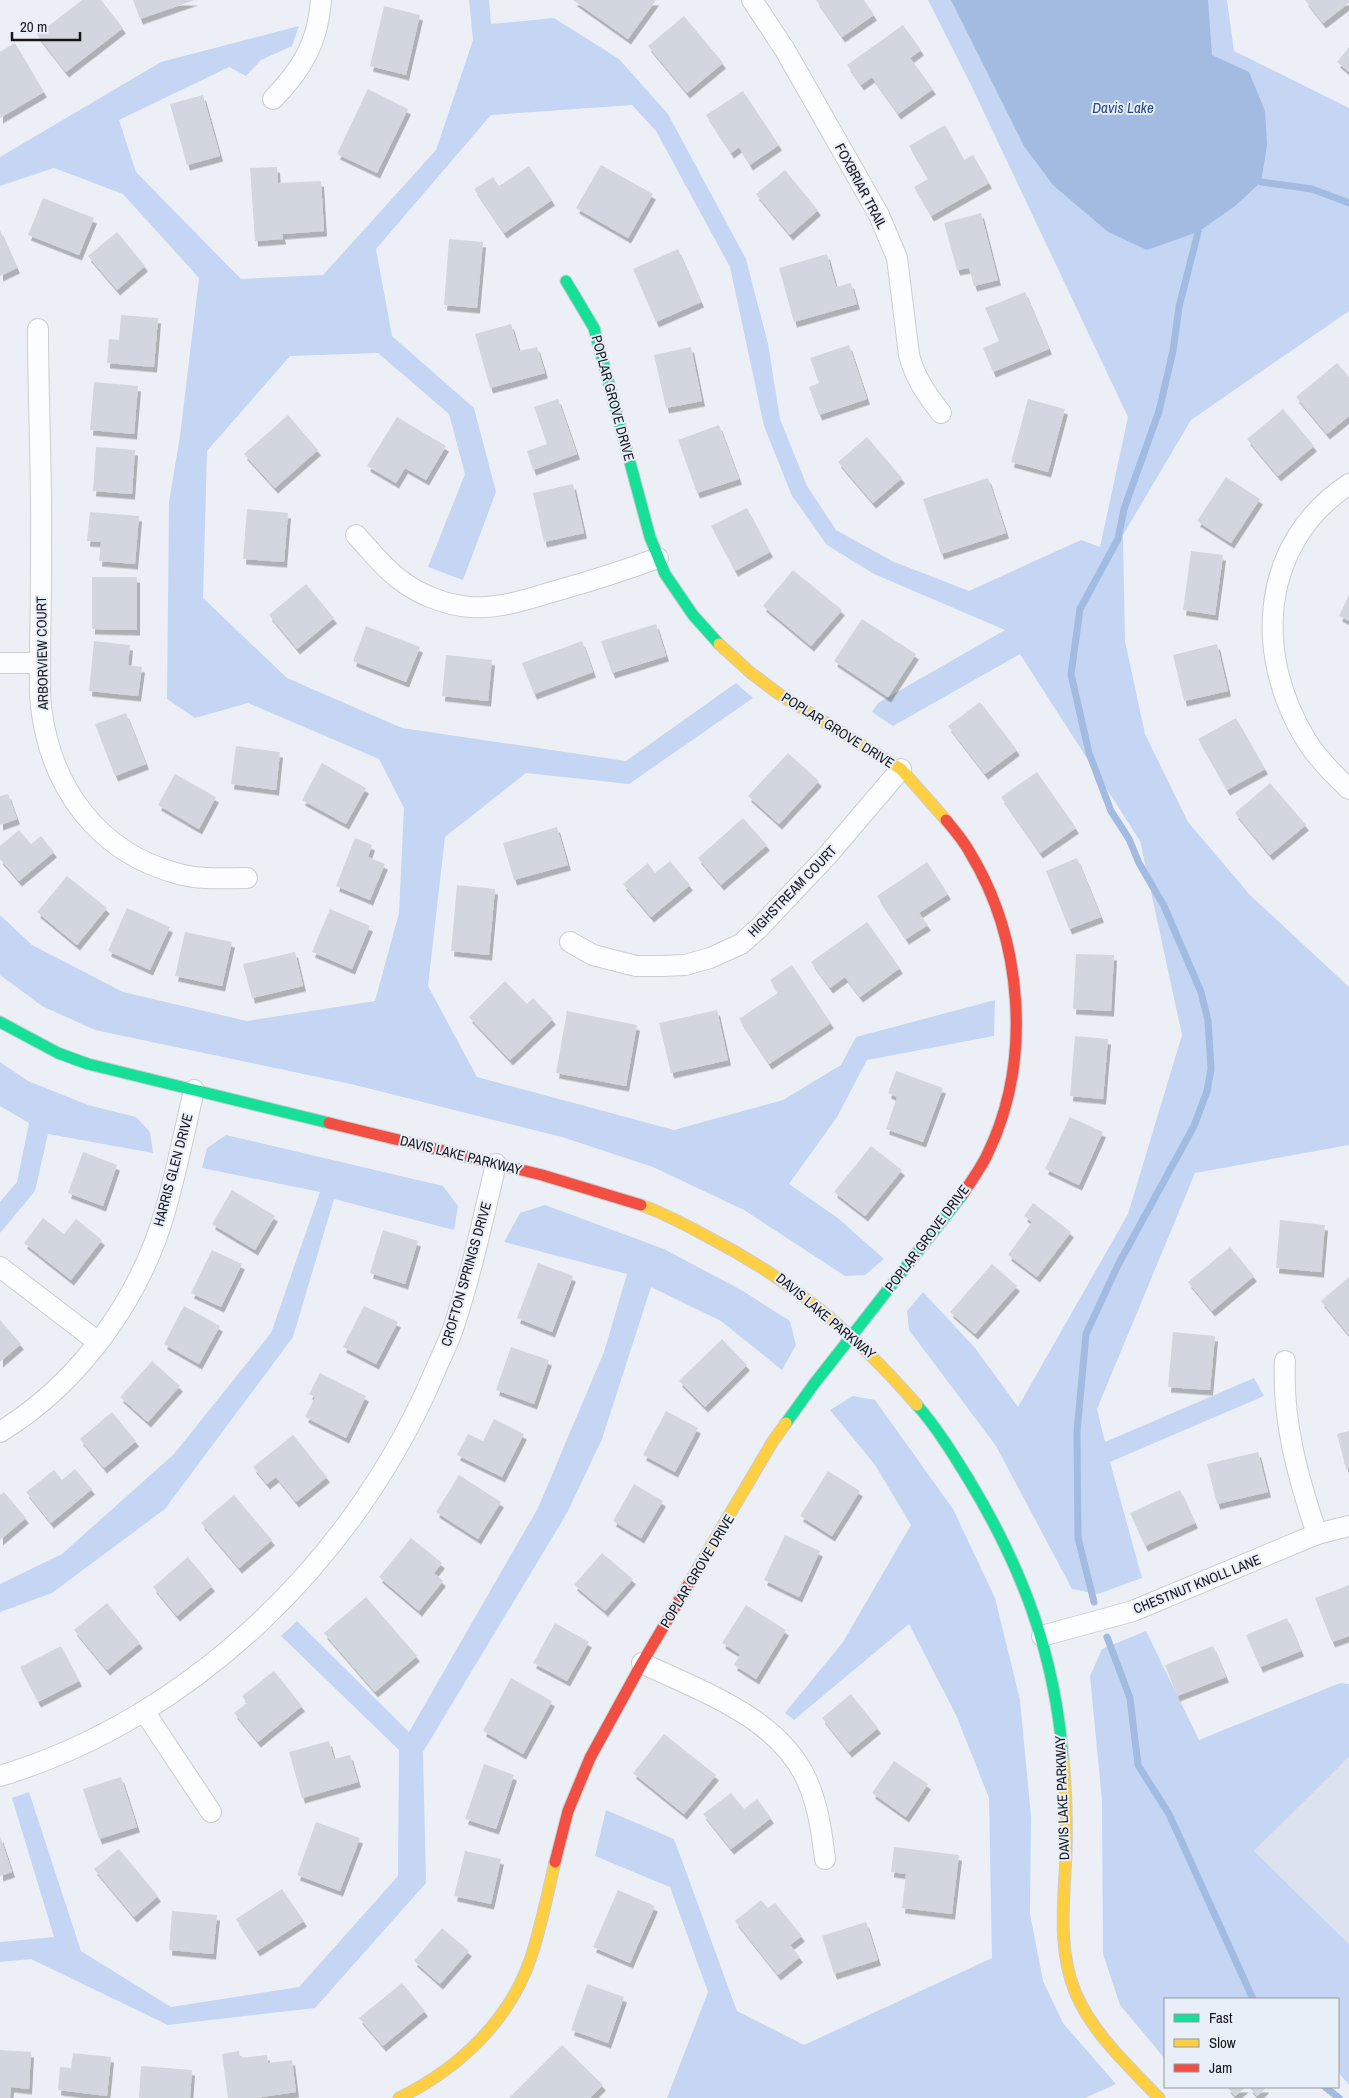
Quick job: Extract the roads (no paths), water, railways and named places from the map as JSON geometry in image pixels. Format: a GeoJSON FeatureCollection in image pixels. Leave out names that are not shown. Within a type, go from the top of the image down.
{"type":"FeatureCollection","features":[{"type":"Feature","properties":{"kind":"street"},"geometry":{"type":"LineString","coordinates":[[273,99],[290,82],[303,64],[318,27],[321,0]]}},
{"type":"Feature","properties":{"kind":"street","name":"FOXBRIAR TRAIL"},"geometry":{"type":"LineString","coordinates":[[752,0],[785,50],[879,215],[897,258],[909,355],[913,370],[924,391],[941,414]]}},
{"type":"Feature","properties":{"kind":"street","name":"POPLAR GROVE DRIVE"},"geometry":{"type":"LineString","coordinates":[[399,2098],[423,2086],[473,2048],[494,2025],[518,1989],[532,1952],[568,1811],[590,1758],[642,1663],[773,1441],[814,1384],[959,1201],[987,1155],[1002,1117],[1012,1077],[1017,1024],[1012,970],[1001,923],[988,888],[969,850],[940,812],[901,769],[779,694],[751,673],[712,637],[693,615],[665,574],[650,537],[594,328],[566,281]]}},
{"type":"Feature","properties":{"kind":"street","name":"ARBORVIEW COURT"},"geometry":{"type":"LineString","coordinates":[[38,329],[42,537],[41,706],[46,737],[53,762],[64,784],[88,820],[118,846],[153,865],[179,874],[199,878],[247,878]]}},
{"type":"Feature","properties":{"kind":"street"},"geometry":{"type":"LineString","coordinates":[[1349,484],[1329,497],[1299,532],[1285,559],[1275,589],[1272,621],[1274,647],[1288,705],[1306,741],[1321,760],[1349,789]]}},
{"type":"Feature","properties":{"kind":"street"},"geometry":{"type":"LineString","coordinates":[[356,535],[383,566],[400,580],[444,602],[469,606],[498,606],[532,598],[602,578],[658,558]]}},
{"type":"Feature","properties":{"kind":"street"},"geometry":{"type":"LineString","coordinates":[[0,663],[40,663]]}},
{"type":"Feature","properties":{"kind":"street","name":"HIGHSTREAM COURT"},"geometry":{"type":"LineString","coordinates":[[570,942],[593,955],[636,966],[685,964],[710,958],[741,944],[760,927],[826,857],[901,769]]}},
{"type":"Feature","properties":{"kind":"street","name":"DAVIS LAKE PARKWAY"},"geometry":{"type":"LineString","coordinates":[[0,1022],[58,1053],[88,1064],[561,1179],[652,1208],[715,1239],[769,1269],[853,1335],[913,1400],[954,1453],[992,1516],[1025,1588],[1042,1636],[1060,1726],[1065,1791],[1066,1851],[1062,1924],[1070,1979],[1084,2007],[1104,2039],[1159,2098]]}},
{"type":"Feature","properties":{"kind":"street","name":"HARRIS GLEN DRIVE"},"geometry":{"type":"LineString","coordinates":[[0,1432],[44,1399],[72,1373],[98,1342],[127,1299],[148,1259],[166,1209],[194,1090]]}},
{"type":"Feature","properties":{"kind":"street","name":"CROFTON SPRINGS DRIVE"},"geometry":{"type":"LineString","coordinates":[[0,1776],[102,1735],[144,1711],[203,1670],[241,1640],[285,1598],[331,1547],[387,1467],[419,1409],[452,1330],[471,1266],[496,1164]]}},
{"type":"Feature","properties":{"kind":"street"},"geometry":{"type":"LineString","coordinates":[[0,1267],[98,1342]]}},
{"type":"Feature","properties":{"kind":"street"},"geometry":{"type":"LineString","coordinates":[[1285,1361],[1284,1384],[1287,1424],[1304,1494],[1317,1534]]}},
{"type":"Feature","properties":{"kind":"street","name":"CHESTNUT KNOLL LANE"},"geometry":{"type":"LineString","coordinates":[[1042,1636],[1133,1611],[1317,1534],[1349,1526]]}},
{"type":"Feature","properties":{"kind":"street"},"geometry":{"type":"LineString","coordinates":[[642,1663],[720,1700],[755,1720],[779,1741],[794,1760],[810,1786],[819,1817],[825,1859]]}},
{"type":"Feature","properties":{"kind":"street"},"geometry":{"type":"LineString","coordinates":[[144,1711],[211,1812]]}},
{"type":"Feature","properties":{"kind":"water","name":"Davis Lake"},"geometry":{"type":"Polygon","coordinates":[[[951,0],[1208,0],[1212,55],[1249,72],[1265,111],[1267,145],[1261,182],[1235,206],[1198,232],[1147,250],[1108,232],[1053,185],[1024,146],[951,0]]]}},
{"type":"Feature","properties":{"kind":"waterway"},"geometry":{"type":"LineString","coordinates":[[1261,182],[1312,189],[1349,203]]}},
{"type":"Feature","properties":{"kind":"waterway"},"geometry":{"type":"LineString","coordinates":[[1094,1602],[1078,1538],[1077,1432],[1086,1334],[1118,1265],[1194,1126],[1207,1091],[1211,1069],[1208,1021],[1201,992],[1164,906],[1139,863],[1129,839],[1111,811],[1089,753],[1071,674],[1080,609],[1118,539],[1124,509],[1159,411],[1173,351],[1179,307],[1198,232]]}},
{"type":"Feature","properties":{"kind":"waterway"},"geometry":{"type":"LineString","coordinates":[[1107,1637],[1130,1698],[1138,1765],[1169,1814],[1253,1998]]}},
{"type":"Feature","properties":{"kind":"waterway"},"geometry":{"type":"LineString","coordinates":[[1326,2088],[1339,2098]]}}]}
